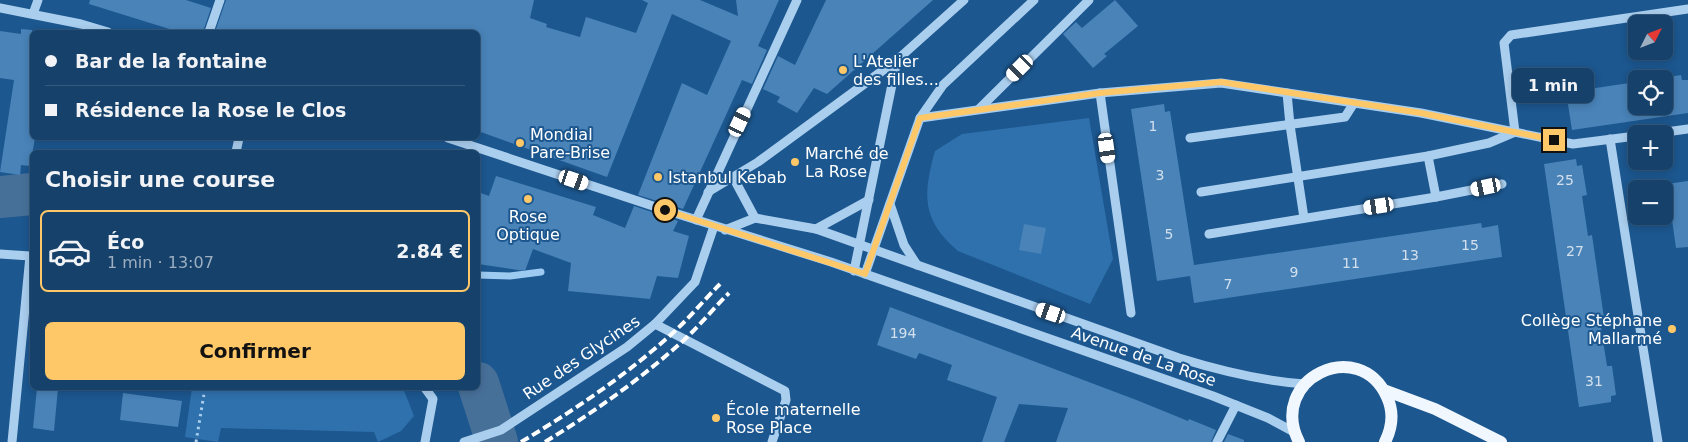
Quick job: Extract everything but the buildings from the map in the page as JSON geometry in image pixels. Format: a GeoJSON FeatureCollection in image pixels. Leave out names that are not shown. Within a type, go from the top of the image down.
{"type":"FeatureCollection","features":[{"type":"Feature","properties":{"kind":"main road"},"geometry":{"type":"LineString","coordinates":[[1296,437],[1292,422],[1294,401],[1305,384],[1323,370],[1346,367],[1368,374],[1384,390],[1392,411],[1389,434],[1385,442]]}},
{"type":"Feature","properties":{"kind":"main road"},"geometry":{"type":"LineString","coordinates":[[1384,390],[1435,409],[1501,442]]}},
{"type":"Feature","properties":{"kind":"street"},"geometry":{"type":"LineString","coordinates":[[33,14],[38,0]]}},
{"type":"Feature","properties":{"kind":"street"},"geometry":{"type":"LineString","coordinates":[[210,30],[220,0]]}},
{"type":"Feature","properties":{"kind":"street"},"geometry":{"type":"LineString","coordinates":[[696,220],[797,0]]}},
{"type":"Feature","properties":{"kind":"street"},"geometry":{"type":"LineString","coordinates":[[708,192],[765,156],[897,60],[964,0]]}},
{"type":"Feature","properties":{"kind":"street"},"geometry":{"type":"LineString","coordinates":[[865,274],[920,118],[943,84],[1034,0]]}},
{"type":"Feature","properties":{"kind":"street"},"geometry":{"type":"LineString","coordinates":[[979,109],[1089,0]]}},
{"type":"Feature","properties":{"kind":"street"},"geometry":{"type":"LineString","coordinates":[[0,8],[100,30]]}},
{"type":"Feature","properties":{"kind":"street"},"geometry":{"type":"LineString","coordinates":[[1515,132],[1504,43],[1512,35],[1688,9]]}},
{"type":"Feature","properties":{"kind":"street"},"geometry":{"type":"LineString","coordinates":[[854,271],[897,60]]}},
{"type":"Feature","properties":{"kind":"street"},"geometry":{"type":"LineString","coordinates":[[920,118],[1100,93],[1221,82],[1421,113],[1573,144],[1628,137]]}},
{"type":"Feature","properties":{"kind":"street"},"geometry":{"type":"LineString","coordinates":[[1287,92],[1304,218]]}},
{"type":"Feature","properties":{"kind":"street"},"geometry":{"type":"LineString","coordinates":[[1100,93],[1131,313]]}},
{"type":"Feature","properties":{"kind":"street"},"geometry":{"type":"LineString","coordinates":[[1190,138],[1345,117],[1354,103]]}},
{"type":"Feature","properties":{"kind":"street"},"geometry":{"type":"LineString","coordinates":[[1673,130],[1688,128]]}},
{"type":"Feature","properties":{"kind":"street"},"geometry":{"type":"LineString","coordinates":[[1201,192],[1428,156],[1490,143],[1515,132]]}},
{"type":"Feature","properties":{"kind":"street"},"geometry":{"type":"LineString","coordinates":[[1610,139],[1658,442]]}},
{"type":"Feature","properties":{"kind":"street","name":"Avenue de La Rose"},"geometry":{"type":"LineString","coordinates":[[454,140],[725,230],[865,274],[1236,405],[1268,418],[1296,437]]}},
{"type":"Feature","properties":{"kind":"street"},"geometry":{"type":"LineString","coordinates":[[1428,156],[1436,197]]}},
{"type":"Feature","properties":{"kind":"street"},"geometry":{"type":"LineString","coordinates":[[725,230],[755,218],[733,177]]}},
{"type":"Feature","properties":{"kind":"street"},"geometry":{"type":"LineString","coordinates":[[1209,234],[1436,197],[1502,184]]}},
{"type":"Feature","properties":{"kind":"street"},"geometry":{"type":"LineString","coordinates":[[816,229],[868,200]]}},
{"type":"Feature","properties":{"kind":"street"},"geometry":{"type":"LineString","coordinates":[[890,204],[904,245],[917,265]]}},
{"type":"Feature","properties":{"kind":"street","name":"Avenue de La Rose"},"geometry":{"type":"LineString","coordinates":[[755,218],[816,229],[1221,371],[1272,382],[1305,384]]}},
{"type":"Feature","properties":{"kind":"street","name":"Rue des Glycines"},"geometry":{"type":"LineString","coordinates":[[468,442],[500,430],[627,347],[655,324],[695,282],[714,226]]}},
{"type":"Feature","properties":{"kind":"street"},"geometry":{"type":"LineString","coordinates":[[0,254],[30,256],[12,442]]}},
{"type":"Feature","properties":{"kind":"street"},"geometry":{"type":"LineString","coordinates":[[655,324],[784,391],[786,400],[772,442]]}},
{"type":"Feature","properties":{"kind":"street"},"geometry":{"type":"LineString","coordinates":[[426,390],[432,399],[426,442]]}},
{"type":"Feature","properties":{"kind":"street"},"geometry":{"type":"LineString","coordinates":[[1217,442],[1236,405]]}},
{"type":"Feature","properties":{"kind":"path"},"geometry":{"type":"LineString","coordinates":[[196,442],[205,390]]}},
{"type":"Feature","properties":{"kind":"shaded area"},"geometry":{"type":"Polygon","coordinates":[[[1089,118],[1113,259],[1090,304],[958,251],[946,240],[931,217],[928,205],[928,180],[935,151],[962,134],[1089,118]]]}},
{"type":"Feature","properties":{"kind":"shaded area"},"geometry":{"type":"Polygon","coordinates":[[[192,390],[404,390],[414,416],[401,431],[378,442],[374,432],[221,428],[218,442],[185,437],[192,390]]]}},
{"type":"Feature","properties":{"kind":"waterway"},"geometry":{"type":"LineString","coordinates":[[0,197],[30,194]]}},
{"type":"Feature","properties":{"kind":"waterway"},"geometry":{"type":"LineString","coordinates":[[480,275],[510,276],[541,272]]}},
{"type":"Feature","properties":{"kind":"waterway"},"geometry":{"type":"LineString","coordinates":[[480,389],[497,442]]}},
{"type":"Feature","properties":{"kind":"railway"},"geometry":{"type":"LineString","coordinates":[[521,442],[581,404],[639,362],[675,331],[720,284]]}},
{"type":"Feature","properties":{"kind":"railway"},"geometry":{"type":"LineString","coordinates":[[545,442],[599,407],[651,368],[684,340],[729,293]]}},
{"type":"Feature","properties":{"kind":"place","name":"L'Atelier des filles..."},"geometry":{"type":"Point","coordinates":[843,70]}},
{"type":"Feature","properties":{"kind":"place","name":"Mondial Pare-Brise"},"geometry":{"type":"Point","coordinates":[520,143]}},
{"type":"Feature","properties":{"kind":"place","name":"Marché de La Rose"},"geometry":{"type":"Point","coordinates":[795,162]}},
{"type":"Feature","properties":{"kind":"place","name":"Istanbul Kebab"},"geometry":{"type":"Point","coordinates":[658,177]}},
{"type":"Feature","properties":{"kind":"place","name":"Rose Optique"},"geometry":{"type":"Point","coordinates":[528,199]}},
{"type":"Feature","properties":{"kind":"place","name":"Collège Stéphane Mallarmé"},"geometry":{"type":"Point","coordinates":[1672,329]}},
{"type":"Feature","properties":{"kind":"place","name":"École maternelle Rose Place"},"geometry":{"type":"Point","coordinates":[716,418]}},
{"type":"Feature","properties":{"kind":"route"},"geometry":{"type":"LineString","coordinates":[[665,210],[865,274],[920,118],[1100,93],[1221,82],[1421,113],[1554,140]]}}]}
